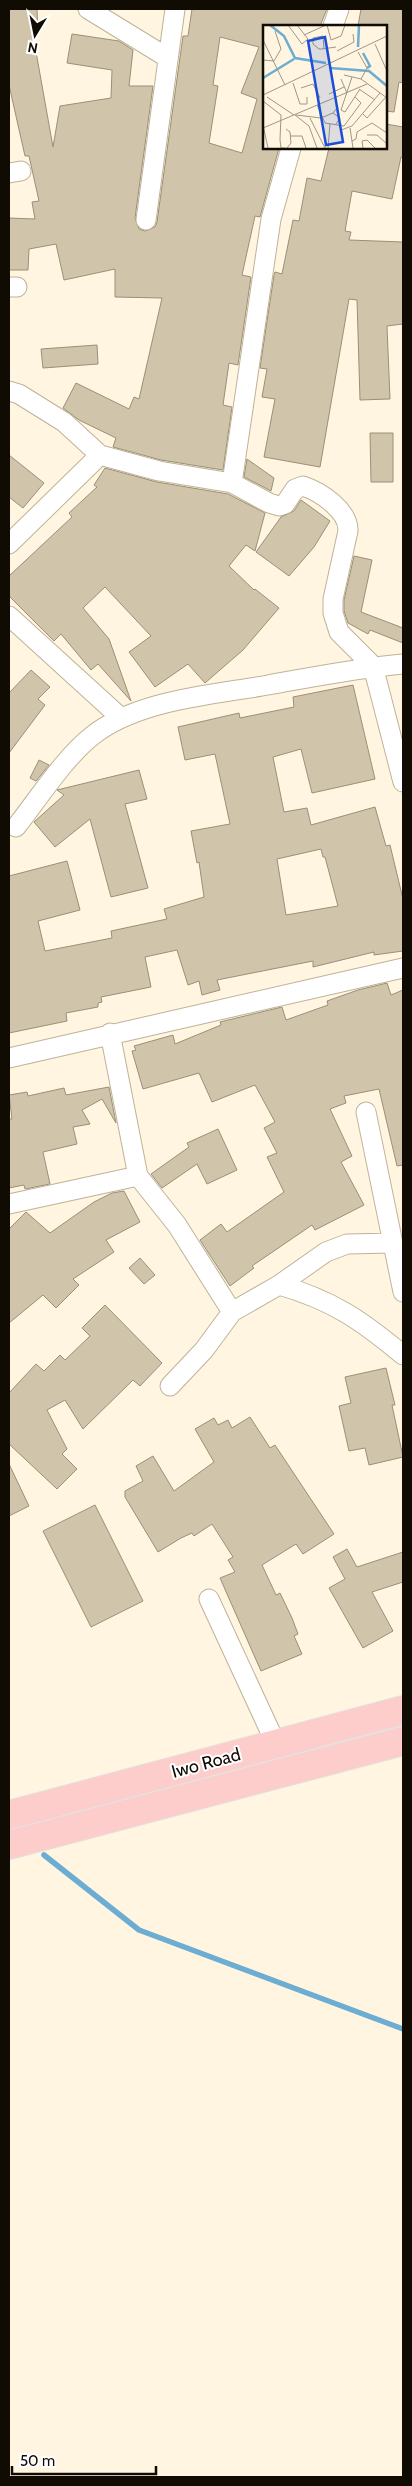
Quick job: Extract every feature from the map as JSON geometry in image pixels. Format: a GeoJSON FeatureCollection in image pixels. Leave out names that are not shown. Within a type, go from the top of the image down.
{"type":"FeatureCollection","features":[{"type":"Feature","properties":{"kind":"main road","name":"Iwo Road"},"geometry":{"type":"LineString","coordinates":[[9,1815],[403,1710]]}},
{"type":"Feature","properties":{"kind":"main road","name":"Iwo Road"},"geometry":{"type":"LineString","coordinates":[[9,1845],[403,1741]]}},
{"type":"Feature","properties":{"kind":"street"},"geometry":{"type":"LineString","coordinates":[[88,9],[168,58]]}},
{"type":"Feature","properties":{"kind":"street"},"geometry":{"type":"LineString","coordinates":[[146,220],[175,9]]}},
{"type":"Feature","properties":{"kind":"street"},"geometry":{"type":"LineString","coordinates":[[333,25],[339,9]]}},
{"type":"Feature","properties":{"kind":"street"},"geometry":{"type":"LineString","coordinates":[[232,483],[271,218],[291,149]]}},
{"type":"Feature","properties":{"kind":"street"},"geometry":{"type":"LineString","coordinates":[[9,391],[19,394],[64,422],[100,455],[159,471],[232,483],[269,503],[279,506],[285,504],[295,489],[303,486],[312,489],[342,512],[349,521],[333,599],[333,613],[339,632],[373,666],[403,782]]}},
{"type":"Feature","properties":{"kind":"street"},"geometry":{"type":"LineString","coordinates":[[9,544],[100,455]]}},
{"type":"Feature","properties":{"kind":"street"},"geometry":{"type":"LineString","coordinates":[[9,616],[120,718]]}},
{"type":"Feature","properties":{"kind":"street"},"geometry":{"type":"LineString","coordinates":[[16,827],[91,737],[120,718],[148,707],[373,666],[403,664]]}},
{"type":"Feature","properties":{"kind":"street"},"geometry":{"type":"LineString","coordinates":[[9,1058],[110,1033],[403,968]]}},
{"type":"Feature","properties":{"kind":"street"},"geometry":{"type":"LineString","coordinates":[[110,1033],[138,1176],[177,1225],[232,1312]]}},
{"type":"Feature","properties":{"kind":"street"},"geometry":{"type":"LineString","coordinates":[[366,1112],[403,1292]]}},
{"type":"Feature","properties":{"kind":"street"},"geometry":{"type":"LineString","coordinates":[[9,1204],[138,1176]]}},
{"type":"Feature","properties":{"kind":"street"},"geometry":{"type":"LineString","coordinates":[[170,1386],[204,1350],[232,1312],[279,1286],[326,1252],[347,1244],[392,1243]]}},
{"type":"Feature","properties":{"kind":"street"},"geometry":{"type":"LineString","coordinates":[[279,1286],[324,1300],[360,1320],[403,1355]]}},
{"type":"Feature","properties":{"kind":"street"},"geometry":{"type":"LineString","coordinates":[[209,1599],[276,1744]]}},
{"type":"Feature","properties":{"kind":"building"},"geometry":{"type":"Polygon","coordinates":[[[9,9],[37,9],[38,34],[33,35],[53,147],[60,106],[111,98],[112,70],[67,63],[72,34],[119,41],[133,50],[129,86],[153,86],[135,218],[139,229],[145,231],[155,227],[157,222],[183,36],[188,36],[192,9],[327,9],[320,25],[263,25],[263,149],[279,149],[260,217],[255,216],[242,275],[251,277],[238,365],[229,363],[223,405],[232,407],[223,470],[161,460],[113,447],[116,438],[79,420],[63,408],[76,383],[129,409],[134,397],[139,399],[162,298],[115,297],[115,269],[64,280],[56,244],[29,249],[28,270],[9,270],[9,218],[35,219],[32,202],[39,201],[29,156],[25,156],[9,85],[9,9]],[[220,37],[213,85],[218,86],[209,143],[242,153],[257,99],[241,93],[259,47],[220,37]]]}},
{"type":"Feature","properties":{"kind":"building"},"geometry":{"type":"Polygon","coordinates":[[[361,9],[403,9],[403,83],[399,82],[394,112],[387,111],[387,25],[358,25],[361,9]]]}},
{"type":"Feature","properties":{"kind":"building"},"geometry":{"type":"Polygon","coordinates":[[[387,124],[403,127],[403,157],[401,157],[392,199],[352,191],[345,231],[351,232],[349,240],[403,242],[403,324],[387,326],[390,399],[360,400],[357,300],[349,299],[320,467],[264,457],[275,399],[262,397],[267,369],[260,368],[274,275],[275,272],[282,274],[293,220],[299,221],[307,178],[321,181],[329,149],[387,149],[387,124]]]}},
{"type":"Feature","properties":{"kind":"building"},"geometry":{"type":"Polygon","coordinates":[[[97,345],[98,364],[43,368],[41,349],[97,345]]]}},
{"type":"Feature","properties":{"kind":"building"},"geometry":{"type":"Polygon","coordinates":[[[370,433],[393,433],[393,482],[371,482],[370,433]]]}},
{"type":"Feature","properties":{"kind":"building"},"geometry":{"type":"Polygon","coordinates":[[[9,455],[44,483],[23,508],[9,497],[9,455]]]}},
{"type":"Feature","properties":{"kind":"building"},"geometry":{"type":"Polygon","coordinates":[[[247,459],[274,478],[271,491],[244,477],[247,459]]]}},
{"type":"Feature","properties":{"kind":"building"},"geometry":{"type":"Polygon","coordinates":[[[105,468],[157,482],[228,494],[265,513],[255,551],[246,545],[229,566],[254,590],[279,608],[243,650],[205,683],[188,664],[155,687],[129,652],[151,636],[105,587],[83,608],[109,639],[131,701],[98,664],[91,670],[61,634],[54,641],[9,596],[9,576],[72,517],[69,513],[97,487],[94,485],[105,468]]]}},
{"type":"Feature","properties":{"kind":"building"},"geometry":{"type":"Polygon","coordinates":[[[301,500],[330,521],[314,547],[289,576],[256,552],[281,517],[294,511],[301,500]]]}},
{"type":"Feature","properties":{"kind":"building"},"geometry":{"type":"Polygon","coordinates":[[[354,556],[372,560],[361,612],[403,628],[403,643],[370,630],[368,634],[348,623],[344,611],[344,600],[354,556]]]}},
{"type":"Feature","properties":{"kind":"building"},"geometry":{"type":"Polygon","coordinates":[[[31,670],[50,687],[38,699],[45,705],[9,753],[9,693],[31,670]]]}},
{"type":"Feature","properties":{"kind":"building"},"geometry":{"type":"Polygon","coordinates":[[[353,685],[375,779],[312,793],[301,749],[273,757],[284,812],[307,808],[311,825],[375,807],[386,846],[390,845],[403,899],[403,951],[374,955],[374,952],[313,967],[313,961],[217,980],[220,990],[202,995],[199,981],[188,985],[177,950],[145,957],[151,987],[101,997],[102,1002],[98,1003],[98,1007],[66,1013],[67,1021],[9,1033],[9,876],[67,861],[80,910],[38,921],[45,951],[112,938],[111,931],[167,919],[164,909],[204,897],[199,862],[197,863],[191,831],[230,824],[215,754],[185,760],[178,727],[239,713],[240,718],[294,707],[293,697],[353,685]],[[321,849],[277,859],[286,915],[338,906],[325,857],[323,857],[321,849]]]}},
{"type":"Feature","properties":{"kind":"building"},"geometry":{"type":"Polygon","coordinates":[[[39,760],[49,765],[36,781],[30,778],[39,760]]]}},
{"type":"Feature","properties":{"kind":"building"},"geometry":{"type":"Polygon","coordinates":[[[139,770],[147,799],[125,804],[148,888],[111,897],[90,819],[55,847],[34,822],[64,795],[57,790],[139,770]]]}},
{"type":"Feature","properties":{"kind":"building"},"geometry":{"type":"Polygon","coordinates":[[[387,983],[391,995],[403,990],[403,1165],[397,1166],[379,1089],[344,1096],[346,1103],[330,1109],[352,1156],[341,1162],[364,1205],[315,1230],[312,1225],[252,1266],[254,1268],[230,1286],[200,1240],[221,1224],[227,1232],[284,1192],[267,1157],[277,1153],[264,1128],[275,1122],[255,1085],[212,1102],[199,1073],[143,1089],[132,1051],[136,1050],[134,1046],[173,1035],[175,1044],[221,1025],[220,1022],[282,1007],[286,1020],[328,1005],[327,1001],[358,990],[387,983]]]}},
{"type":"Feature","properties":{"kind":"building"},"geometry":{"type":"Polygon","coordinates":[[[109,1087],[116,1123],[102,1099],[82,1110],[90,1124],[73,1127],[77,1144],[43,1152],[50,1184],[25,1189],[24,1185],[9,1188],[9,1119],[12,1119],[9,1095],[27,1092],[28,1096],[64,1088],[66,1095],[109,1087]]]}},
{"type":"Feature","properties":{"kind":"building"},"geometry":{"type":"Polygon","coordinates":[[[218,1129],[237,1170],[207,1184],[197,1164],[162,1188],[151,1174],[189,1147],[187,1143],[218,1129]]]}},
{"type":"Feature","properties":{"kind":"building"},"geometry":{"type":"Polygon","coordinates":[[[124,1191],[140,1222],[106,1240],[114,1252],[73,1279],[79,1285],[56,1308],[43,1295],[9,1323],[9,1229],[26,1212],[50,1233],[94,1202],[112,1193],[124,1191]]]}},
{"type":"Feature","properties":{"kind":"building"},"geometry":{"type":"Polygon","coordinates":[[[140,1258],[155,1275],[144,1284],[129,1268],[140,1258]]]}},
{"type":"Feature","properties":{"kind":"building"},"geometry":{"type":"Polygon","coordinates":[[[105,1305],[162,1363],[140,1386],[133,1380],[83,1429],[65,1400],[47,1410],[67,1449],[62,1454],[77,1469],[57,1489],[9,1444],[9,1393],[36,1364],[44,1371],[60,1355],[65,1360],[90,1336],[82,1328],[105,1305]]]}},
{"type":"Feature","properties":{"kind":"building"},"geometry":{"type":"Polygon","coordinates":[[[386,1368],[395,1405],[392,1405],[403,1457],[369,1465],[365,1448],[349,1451],[339,1406],[351,1403],[345,1377],[386,1368]]]}},
{"type":"Feature","properties":{"kind":"building"},"geometry":{"type":"Polygon","coordinates":[[[250,1417],[270,1448],[275,1445],[334,1534],[303,1554],[296,1544],[262,1565],[276,1595],[280,1593],[292,1618],[298,1634],[294,1636],[302,1654],[261,1671],[220,1578],[235,1572],[228,1560],[233,1557],[212,1524],[194,1536],[192,1533],[158,1552],[125,1497],[125,1491],[143,1481],[136,1466],[153,1456],[174,1491],[214,1462],[195,1429],[214,1418],[218,1425],[228,1420],[232,1428],[250,1417]]]}},
{"type":"Feature","properties":{"kind":"building"},"geometry":{"type":"Polygon","coordinates":[[[9,1464],[29,1506],[9,1516],[9,1464]]]}},
{"type":"Feature","properties":{"kind":"building"},"geometry":{"type":"Polygon","coordinates":[[[95,1505],[143,1601],[91,1627],[43,1531],[95,1505]]]}},
{"type":"Feature","properties":{"kind":"building"},"geometry":{"type":"Polygon","coordinates":[[[347,1549],[357,1567],[403,1552],[403,1582],[372,1592],[393,1631],[363,1648],[329,1588],[345,1579],[333,1557],[347,1549]]]}},
{"type":"Feature","properties":{"kind":"waterway"},"geometry":{"type":"LineString","coordinates":[[44,1855],[139,1930],[403,2029]]}}]}
